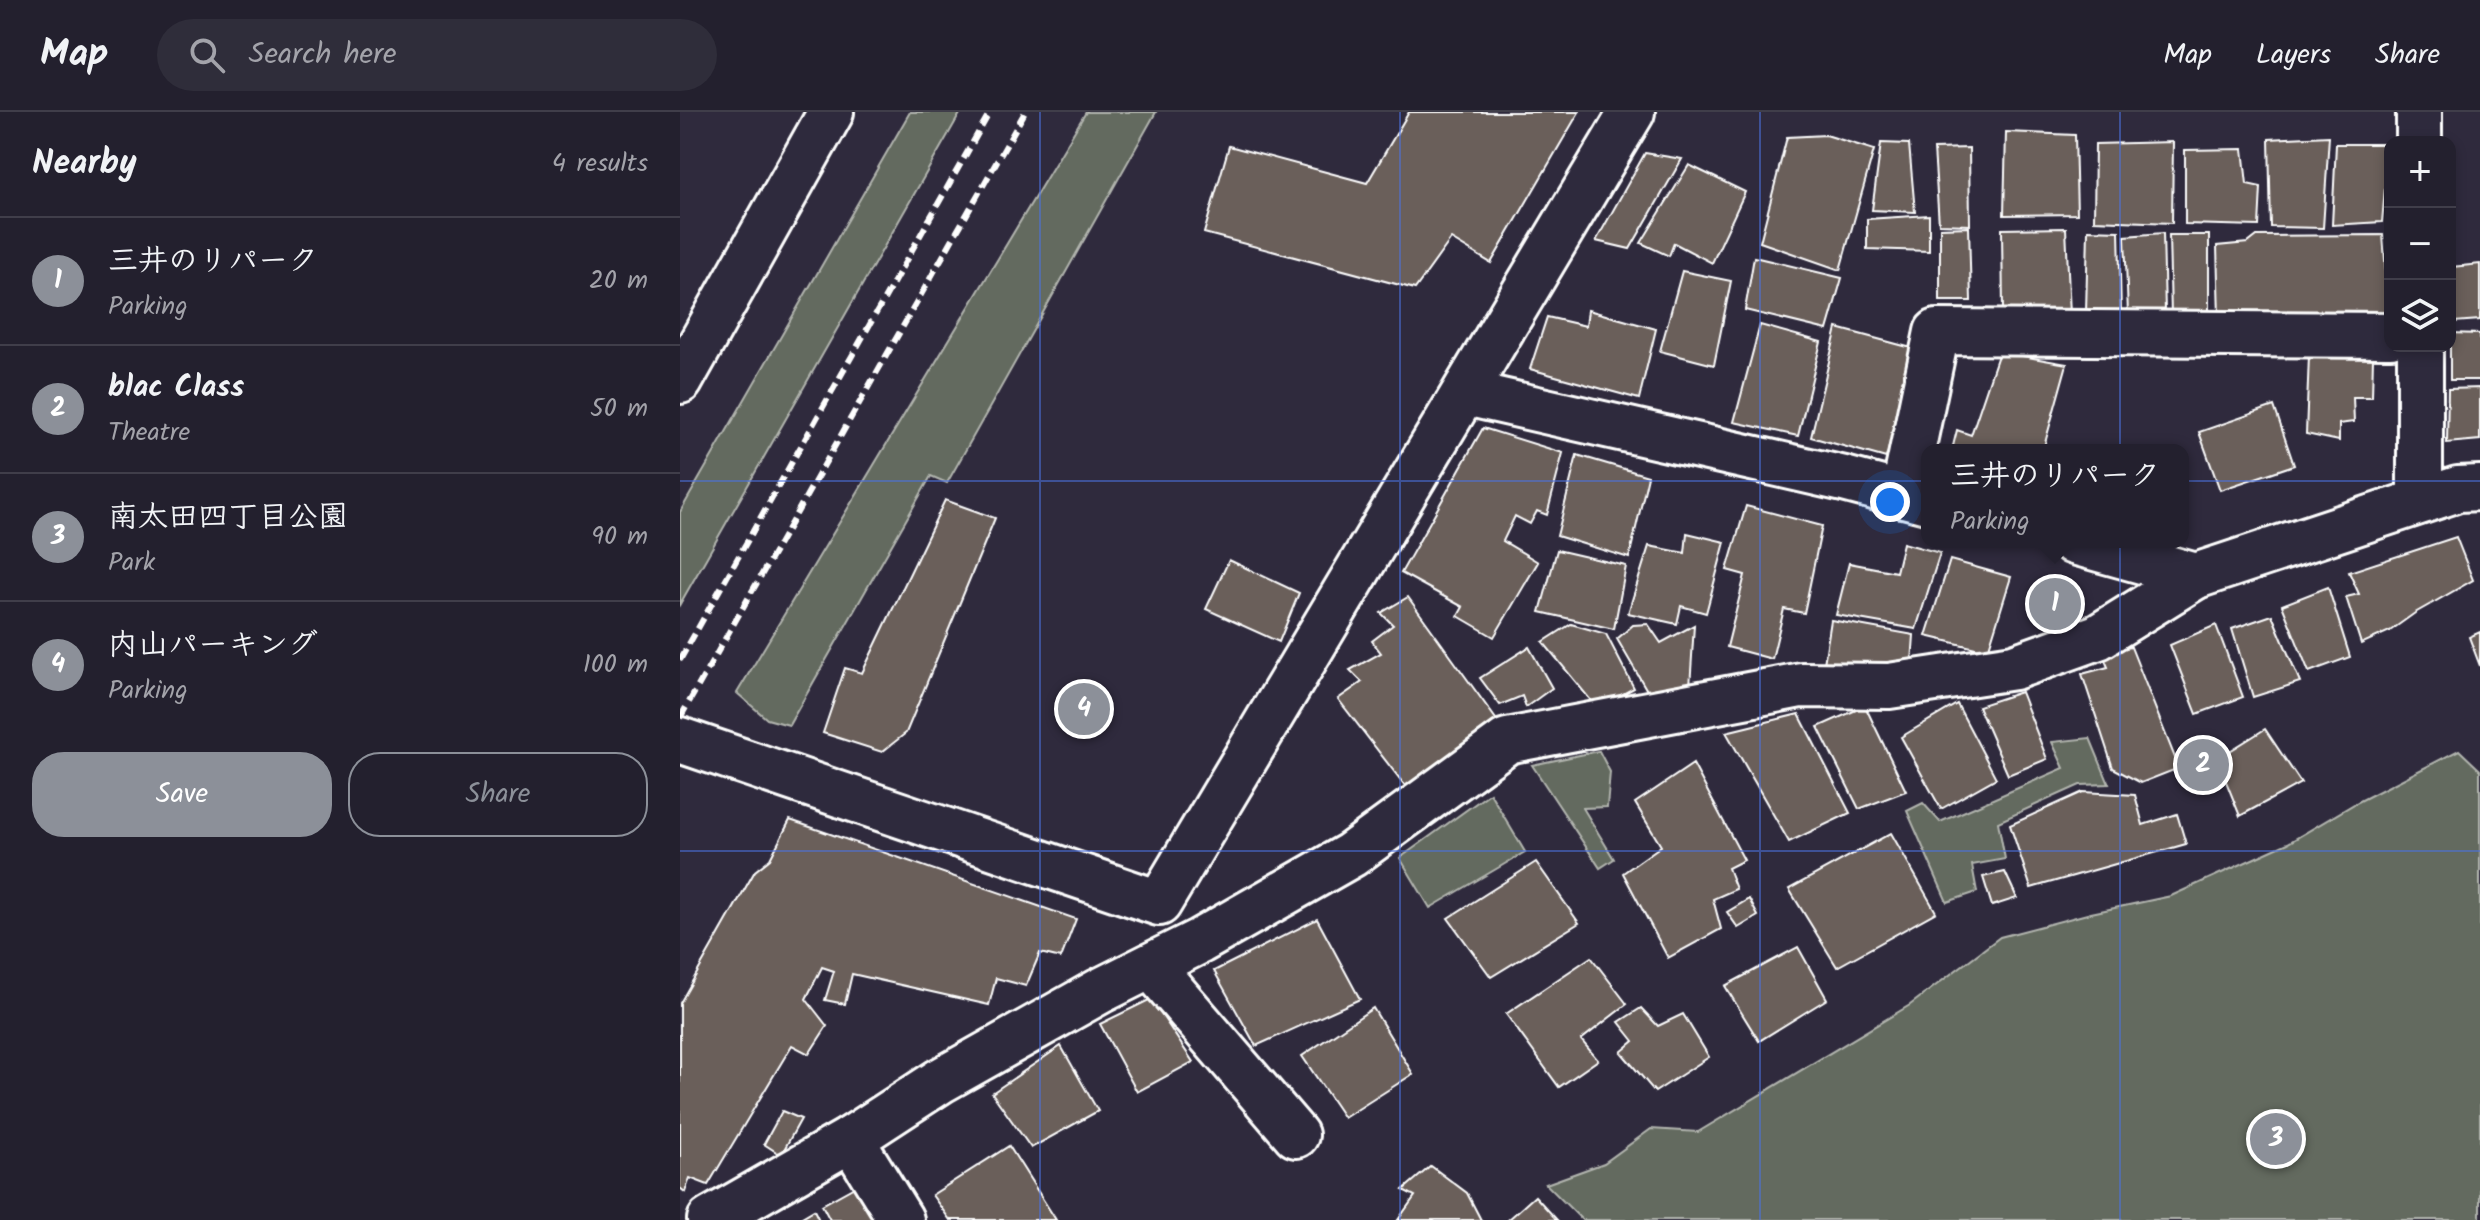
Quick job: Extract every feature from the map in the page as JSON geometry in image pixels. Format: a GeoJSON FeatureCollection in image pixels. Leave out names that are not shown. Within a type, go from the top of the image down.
{"type":"FeatureCollection","features":[{"type":"Feature","properties":{"kind":"street"},"geometry":{"type":"LineString","coordinates":[[680,381],[831,112]]}},
{"type":"Feature","properties":{"kind":"street"},"geometry":{"type":"LineString","coordinates":[[1296,1135],[1164,959],[1159,903],[1632,112]]}},
{"type":"Feature","properties":{"kind":"street"},"geometry":{"type":"LineString","coordinates":[[2419,112],[2419,136]]}},
{"type":"Feature","properties":{"kind":"street"},"geometry":{"type":"LineString","coordinates":[[1922,444],[1937,332],[2384,335]]}},
{"type":"Feature","properties":{"kind":"street"},"geometry":{"type":"LineString","coordinates":[[710,1220],[851,1139],[940,1081],[1351,855],[1507,741],[1801,685],[1889,686],[2014,667],[2098,637],[2196,576],[2460,495],[2422,352]]}},
{"type":"Feature","properties":{"kind":"street"},"geometry":{"type":"LineString","coordinates":[[1466,393],[1829,475],[1915,498],[1921,453]]}},
{"type":"Feature","properties":{"kind":"street"},"geometry":{"type":"LineString","coordinates":[[2096,548],[2196,576]]}},
{"type":"Feature","properties":{"kind":"street"},"geometry":{"type":"LineString","coordinates":[[680,740],[1159,903]]}},
{"type":"Feature","properties":{"kind":"street"},"geometry":{"type":"LineString","coordinates":[[851,1139],[901,1220]]}},
{"type":"Feature","properties":{"kind":"shaded area"},"geometry":{"type":"Polygon","coordinates":[[[910,112],[961,112],[680,604],[680,512],[910,112]]]}},
{"type":"Feature","properties":{"kind":"shaded area"},"geometry":{"type":"Polygon","coordinates":[[[1086,112],[1156,112],[947,483],[931,476],[789,725],[767,719],[737,693],[1086,112]]]}},
{"type":"Feature","properties":{"kind":"shaded area"},"geometry":{"type":"Polygon","coordinates":[[[2090,738],[2109,784],[2080,785],[1998,822],[2005,859],[1972,865],[1977,892],[1947,902],[1907,811],[1923,803],[1940,822],[2064,768],[2052,742],[2090,738]]]}},
{"type":"Feature","properties":{"kind":"shaded area"},"geometry":{"type":"Polygon","coordinates":[[[2459,750],[2480,770],[2480,1220],[1582,1220],[1546,1184],[1604,1163],[1651,1129],[1698,1132],[1910,1005],[2000,937],[2171,896],[2288,843],[2356,803],[2459,750]]]}},
{"type":"Feature","properties":{"kind":"shaded area"},"geometry":{"type":"Polygon","coordinates":[[[1599,751],[1610,772],[1607,807],[1583,808],[1614,859],[1600,868],[1532,765],[1599,751]]]}},
{"type":"Feature","properties":{"kind":"shaded area"},"geometry":{"type":"Polygon","coordinates":[[[1490,793],[1525,852],[1430,908],[1400,858],[1490,793]]]}},
{"type":"Feature","properties":{"kind":"building"},"geometry":{"type":"Polygon","coordinates":[[[1409,112],[1579,112],[1491,263],[1451,239],[1415,289],[1204,233],[1229,146],[1367,183],[1409,112]]]}},
{"type":"Feature","properties":{"kind":"building"},"geometry":{"type":"Polygon","coordinates":[[[2006,132],[2075,135],[2077,214],[2004,215],[2006,132]]]}},
{"type":"Feature","properties":{"kind":"building"},"geometry":{"type":"Polygon","coordinates":[[[1826,135],[1874,150],[1840,270],[1760,242],[1787,137],[1826,135]]]}},
{"type":"Feature","properties":{"kind":"building"},"geometry":{"type":"Polygon","coordinates":[[[2329,136],[2323,228],[2271,227],[2269,139],[2329,136]]]}},
{"type":"Feature","properties":{"kind":"building"},"geometry":{"type":"Polygon","coordinates":[[[2173,142],[2172,223],[2094,220],[2095,144],[2173,142]]]}},
{"type":"Feature","properties":{"kind":"building"},"geometry":{"type":"Polygon","coordinates":[[[1881,143],[1909,144],[1915,212],[1872,210],[1881,143]]]}},
{"type":"Feature","properties":{"kind":"building"},"geometry":{"type":"Polygon","coordinates":[[[2336,144],[2384,144],[2382,222],[2332,225],[2336,144]]]}},
{"type":"Feature","properties":{"kind":"building"},"geometry":{"type":"Polygon","coordinates":[[[1969,148],[1970,225],[1939,224],[1934,149],[1969,148]]]}},
{"type":"Feature","properties":{"kind":"building"},"geometry":{"type":"Polygon","coordinates":[[[2243,149],[2247,184],[2261,187],[2259,226],[2185,224],[2185,150],[2243,149]]]}},
{"type":"Feature","properties":{"kind":"building"},"geometry":{"type":"Polygon","coordinates":[[[1645,153],[1682,159],[1630,249],[1596,241],[1645,153]]]}},
{"type":"Feature","properties":{"kind":"building"},"geometry":{"type":"Polygon","coordinates":[[[1689,165],[1745,192],[1712,263],[1674,243],[1669,256],[1641,243],[1689,165]]]}},
{"type":"Feature","properties":{"kind":"building"},"geometry":{"type":"Polygon","coordinates":[[[1929,215],[1929,251],[1867,249],[1867,219],[1929,215]]]}},
{"type":"Feature","properties":{"kind":"building"},"geometry":{"type":"Polygon","coordinates":[[[1969,227],[1971,301],[1940,301],[1940,228],[1969,227]]]}},
{"type":"Feature","properties":{"kind":"building"},"geometry":{"type":"Polygon","coordinates":[[[2066,228],[2070,315],[2003,312],[2002,229],[2066,228]]]}},
{"type":"Feature","properties":{"kind":"building"},"geometry":{"type":"Polygon","coordinates":[[[2088,230],[2119,231],[2121,314],[2086,313],[2088,230]]]}},
{"type":"Feature","properties":{"kind":"building"},"geometry":{"type":"Polygon","coordinates":[[[2163,233],[2165,312],[2128,314],[2125,236],[2163,233]]]}},
{"type":"Feature","properties":{"kind":"building"},"geometry":{"type":"Polygon","coordinates":[[[2169,235],[2209,235],[2209,316],[2171,315],[2169,235]]]}},
{"type":"Feature","properties":{"kind":"building"},"geometry":{"type":"Polygon","coordinates":[[[2383,235],[2384,312],[2219,317],[2217,246],[2248,243],[2257,236],[2383,235]]]}},
{"type":"Feature","properties":{"kind":"building"},"geometry":{"type":"Polygon","coordinates":[[[1754,257],[1842,278],[1827,330],[1745,310],[1754,257]]]}},
{"type":"Feature","properties":{"kind":"building"},"geometry":{"type":"Polygon","coordinates":[[[2480,264],[2480,320],[2456,322],[2456,267],[2480,264]]]}},
{"type":"Feature","properties":{"kind":"building"},"geometry":{"type":"Polygon","coordinates":[[[1682,271],[1731,281],[1714,365],[1660,351],[1682,271]]]}},
{"type":"Feature","properties":{"kind":"building"},"geometry":{"type":"Polygon","coordinates":[[[1588,310],[1656,329],[1639,399],[1530,369],[1547,317],[1586,326],[1588,310]]]}},
{"type":"Feature","properties":{"kind":"building"},"geometry":{"type":"Polygon","coordinates":[[[1760,325],[1821,342],[1798,436],[1734,422],[1760,325]]]}},
{"type":"Feature","properties":{"kind":"building"},"geometry":{"type":"Polygon","coordinates":[[[1837,328],[1919,350],[1886,458],[1811,437],[1837,328]]]}},
{"type":"Feature","properties":{"kind":"building"},"geometry":{"type":"Polygon","coordinates":[[[2456,333],[2480,334],[2480,380],[2450,380],[2450,352],[2456,352],[2456,333]]]}},
{"type":"Feature","properties":{"kind":"building"},"geometry":{"type":"Polygon","coordinates":[[[1999,352],[2067,364],[2045,444],[1954,444],[1957,430],[1971,435],[1999,352]]]}},
{"type":"Feature","properties":{"kind":"building"},"geometry":{"type":"Polygon","coordinates":[[[2309,355],[2373,357],[2372,397],[2353,397],[2354,422],[2339,424],[2339,441],[2306,434],[2309,355]]]}},
{"type":"Feature","properties":{"kind":"building"},"geometry":{"type":"Polygon","coordinates":[[[2480,388],[2480,440],[2447,443],[2448,389],[2480,388]]]}},
{"type":"Feature","properties":{"kind":"building"},"geometry":{"type":"Polygon","coordinates":[[[2274,406],[2294,465],[2220,490],[2199,432],[2274,406]]]}},
{"type":"Feature","properties":{"kind":"building"},"geometry":{"type":"Polygon","coordinates":[[[1483,428],[1563,453],[1547,515],[1537,511],[1530,524],[1515,516],[1503,541],[1538,562],[1494,637],[1458,616],[1463,607],[1401,573],[1483,428]]]}},
{"type":"Feature","properties":{"kind":"building"},"geometry":{"type":"Polygon","coordinates":[[[1577,455],[1648,476],[1629,558],[1557,536],[1577,455]]]}},
{"type":"Feature","properties":{"kind":"building"},"geometry":{"type":"Polygon","coordinates":[[[945,500],[995,518],[906,733],[882,752],[823,733],[845,668],[862,673],[945,500]]]}},
{"type":"Feature","properties":{"kind":"building"},"geometry":{"type":"Polygon","coordinates":[[[1746,506],[1822,526],[1804,613],[1784,609],[1772,659],[1727,647],[1745,575],[1727,570],[1746,506]]]}},
{"type":"Feature","properties":{"kind":"building"},"geometry":{"type":"Polygon","coordinates":[[[1687,533],[1725,542],[1706,613],[1681,606],[1677,624],[1628,613],[1649,546],[1685,553],[1687,533]]]}},
{"type":"Feature","properties":{"kind":"building"},"geometry":{"type":"Polygon","coordinates":[[[2456,537],[2473,580],[2390,631],[2361,644],[2346,597],[2359,594],[2349,572],[2456,537]]]}},
{"type":"Feature","properties":{"kind":"building"},"geometry":{"type":"Polygon","coordinates":[[[1903,543],[1940,553],[1916,629],[1836,615],[1849,563],[1896,572],[1903,543]]]}},
{"type":"Feature","properties":{"kind":"building"},"geometry":{"type":"Polygon","coordinates":[[[1557,550],[1626,566],[1614,629],[1540,612],[1557,550]]]}},
{"type":"Feature","properties":{"kind":"building"},"geometry":{"type":"Polygon","coordinates":[[[1229,560],[1299,593],[1279,642],[1206,609],[1229,560]]]}},
{"type":"Feature","properties":{"kind":"building"},"geometry":{"type":"Polygon","coordinates":[[[1950,560],[2011,577],[1988,651],[1926,636],[1950,560]]]}},
{"type":"Feature","properties":{"kind":"building"},"geometry":{"type":"Polygon","coordinates":[[[2328,587],[2350,657],[2309,672],[2282,605],[2328,587]]]}},
{"type":"Feature","properties":{"kind":"building"},"geometry":{"type":"Polygon","coordinates":[[[1408,597],[1498,722],[1406,787],[1338,699],[1362,682],[1350,670],[1381,653],[1372,641],[1393,625],[1381,613],[1408,597]]]}},
{"type":"Feature","properties":{"kind":"building"},"geometry":{"type":"Polygon","coordinates":[[[2272,615],[2300,682],[2253,697],[2232,629],[2272,615]]]}},
{"type":"Feature","properties":{"kind":"building"},"geometry":{"type":"Polygon","coordinates":[[[1831,620],[1914,635],[1912,663],[1823,670],[1831,620]]]}},
{"type":"Feature","properties":{"kind":"building"},"geometry":{"type":"Polygon","coordinates":[[[1571,624],[1606,634],[1634,688],[1597,708],[1543,642],[1571,624]]]}},
{"type":"Feature","properties":{"kind":"building"},"geometry":{"type":"Polygon","coordinates":[[[1648,624],[1661,643],[1694,625],[1690,687],[1652,699],[1617,639],[1633,625],[1648,624]]]}},
{"type":"Feature","properties":{"kind":"building"},"geometry":{"type":"Polygon","coordinates":[[[2216,625],[2243,697],[2197,714],[2170,645],[2216,625]]]}},
{"type":"Feature","properties":{"kind":"building"},"geometry":{"type":"Polygon","coordinates":[[[2480,632],[2480,666],[2469,637],[2480,632]]]}},
{"type":"Feature","properties":{"kind":"building"},"geometry":{"type":"Polygon","coordinates":[[[1529,647],[1552,688],[1526,707],[1522,696],[1500,705],[1480,678],[1529,647]]]}},
{"type":"Feature","properties":{"kind":"building"},"geometry":{"type":"Polygon","coordinates":[[[2131,647],[2179,768],[2141,783],[2113,768],[2082,674],[2108,667],[2102,653],[2131,647]]]}},
{"type":"Feature","properties":{"kind":"building"},"geometry":{"type":"Polygon","coordinates":[[[2021,692],[2047,759],[2008,775],[1978,706],[2021,692]]]}},
{"type":"Feature","properties":{"kind":"building"},"geometry":{"type":"Polygon","coordinates":[[[1957,704],[1996,778],[1941,809],[1901,737],[1957,704]]]}},
{"type":"Feature","properties":{"kind":"building"},"geometry":{"type":"Polygon","coordinates":[[[1865,706],[1906,791],[1859,809],[1818,727],[1865,706]]]}},
{"type":"Feature","properties":{"kind":"building"},"geometry":{"type":"Polygon","coordinates":[[[1799,714],[1850,813],[1789,842],[1726,732],[1799,714]]]}},
{"type":"Feature","properties":{"kind":"building"},"geometry":{"type":"Polygon","coordinates":[[[2265,729],[2301,783],[2240,816],[2217,759],[2265,729]]]}},
{"type":"Feature","properties":{"kind":"building"},"geometry":{"type":"Polygon","coordinates":[[[1693,764],[1744,860],[1728,868],[1736,889],[1713,899],[1721,929],[1668,958],[1623,873],[1661,846],[1635,803],[1693,764]]]}},
{"type":"Feature","properties":{"kind":"building"},"geometry":{"type":"Polygon","coordinates":[[[2083,792],[2135,795],[2143,825],[2177,814],[2186,844],[2031,888],[2010,825],[2083,792]]]}},
{"type":"Feature","properties":{"kind":"building"},"geometry":{"type":"Polygon","coordinates":[[[790,820],[1076,919],[1061,958],[1040,953],[1026,986],[996,978],[989,1005],[852,974],[845,1004],[825,1000],[834,971],[822,967],[806,999],[827,1026],[809,1054],[792,1045],[708,1185],[690,1178],[685,1192],[680,1188],[680,1003],[755,871],[770,859],[790,820]]]}},
{"type":"Feature","properties":{"kind":"building"},"geometry":{"type":"Polygon","coordinates":[[[1891,833],[1936,912],[1837,967],[1789,889],[1891,833]]]}},
{"type":"Feature","properties":{"kind":"building"},"geometry":{"type":"Polygon","coordinates":[[[1536,862],[1579,923],[1491,977],[1448,918],[1536,862]]]}},
{"type":"Feature","properties":{"kind":"building"},"geometry":{"type":"Polygon","coordinates":[[[2005,872],[2017,898],[1992,906],[1983,877],[2005,872]]]}},
{"type":"Feature","properties":{"kind":"building"},"geometry":{"type":"Polygon","coordinates":[[[1749,899],[1758,916],[1738,928],[1727,912],[1749,899]]]}},
{"type":"Feature","properties":{"kind":"building"},"geometry":{"type":"Polygon","coordinates":[[[1317,919],[1360,999],[1256,1046],[1214,971],[1317,919]]]}},
{"type":"Feature","properties":{"kind":"building"},"geometry":{"type":"Polygon","coordinates":[[[1798,947],[1827,999],[1759,1041],[1725,986],[1798,947]]]}},
{"type":"Feature","properties":{"kind":"building"},"geometry":{"type":"Polygon","coordinates":[[[1591,957],[1627,1004],[1581,1040],[1598,1060],[1559,1087],[1506,1014],[1591,957]]]}},
{"type":"Feature","properties":{"kind":"building"},"geometry":{"type":"Polygon","coordinates":[[[1151,999],[1193,1062],[1137,1092],[1100,1024],[1151,999]]]}},
{"type":"Feature","properties":{"kind":"building"},"geometry":{"type":"Polygon","coordinates":[[[1373,1008],[1413,1074],[1344,1118],[1302,1056],[1373,1008]]]}},
{"type":"Feature","properties":{"kind":"building"},"geometry":{"type":"Polygon","coordinates":[[[1641,1008],[1658,1026],[1683,1014],[1709,1057],[1655,1092],[1621,1052],[1634,1041],[1619,1022],[1641,1008]]]}},
{"type":"Feature","properties":{"kind":"building"},"geometry":{"type":"Polygon","coordinates":[[[1061,1046],[1098,1111],[1031,1148],[992,1093],[1061,1046]]]}},
{"type":"Feature","properties":{"kind":"building"},"geometry":{"type":"Polygon","coordinates":[[[782,1111],[801,1119],[781,1155],[764,1144],[782,1111]]]}},
{"type":"Feature","properties":{"kind":"building"},"geometry":{"type":"Polygon","coordinates":[[[1009,1146],[1056,1220],[950,1220],[932,1195],[1009,1146]]]}},
{"type":"Feature","properties":{"kind":"building"},"geometry":{"type":"Polygon","coordinates":[[[1431,1166],[1467,1193],[1481,1220],[1398,1220],[1415,1196],[1403,1190],[1431,1166]]]}},
{"type":"Feature","properties":{"kind":"building"},"geometry":{"type":"Polygon","coordinates":[[[858,1185],[878,1220],[830,1220],[822,1205],[858,1185]]]}},
{"type":"Feature","properties":{"kind":"building"},"geometry":{"type":"Polygon","coordinates":[[[1535,1196],[1557,1220],[1508,1220],[1535,1196]]]}},
{"type":"Feature","properties":{"kind":"building"},"geometry":{"type":"Polygon","coordinates":[[[814,1210],[819,1220],[797,1220],[814,1210]]]}},
{"type":"Feature","properties":{"kind":"railway"},"geometry":{"type":"LineString","coordinates":[[680,660],[990,112]]}},
{"type":"Feature","properties":{"kind":"railway"},"geometry":{"type":"LineString","coordinates":[[680,718],[1025,112]]}},
{"type":"Feature","properties":{"kind":"place","name":"三井のリパーク"},"geometry":{"type":"Point","coordinates":[2055,604]}},
{"type":"Feature","properties":{"kind":"place","name":"内山パーキング"},"geometry":{"type":"Point","coordinates":[1084,709]}},
{"type":"Feature","properties":{"kind":"place","name":"blac Class"},"geometry":{"type":"Point","coordinates":[2203,765]}},
{"type":"Feature","properties":{"kind":"place","name":"南太田四丁目公園"},"geometry":{"type":"Point","coordinates":[2276,1139]}}]}
